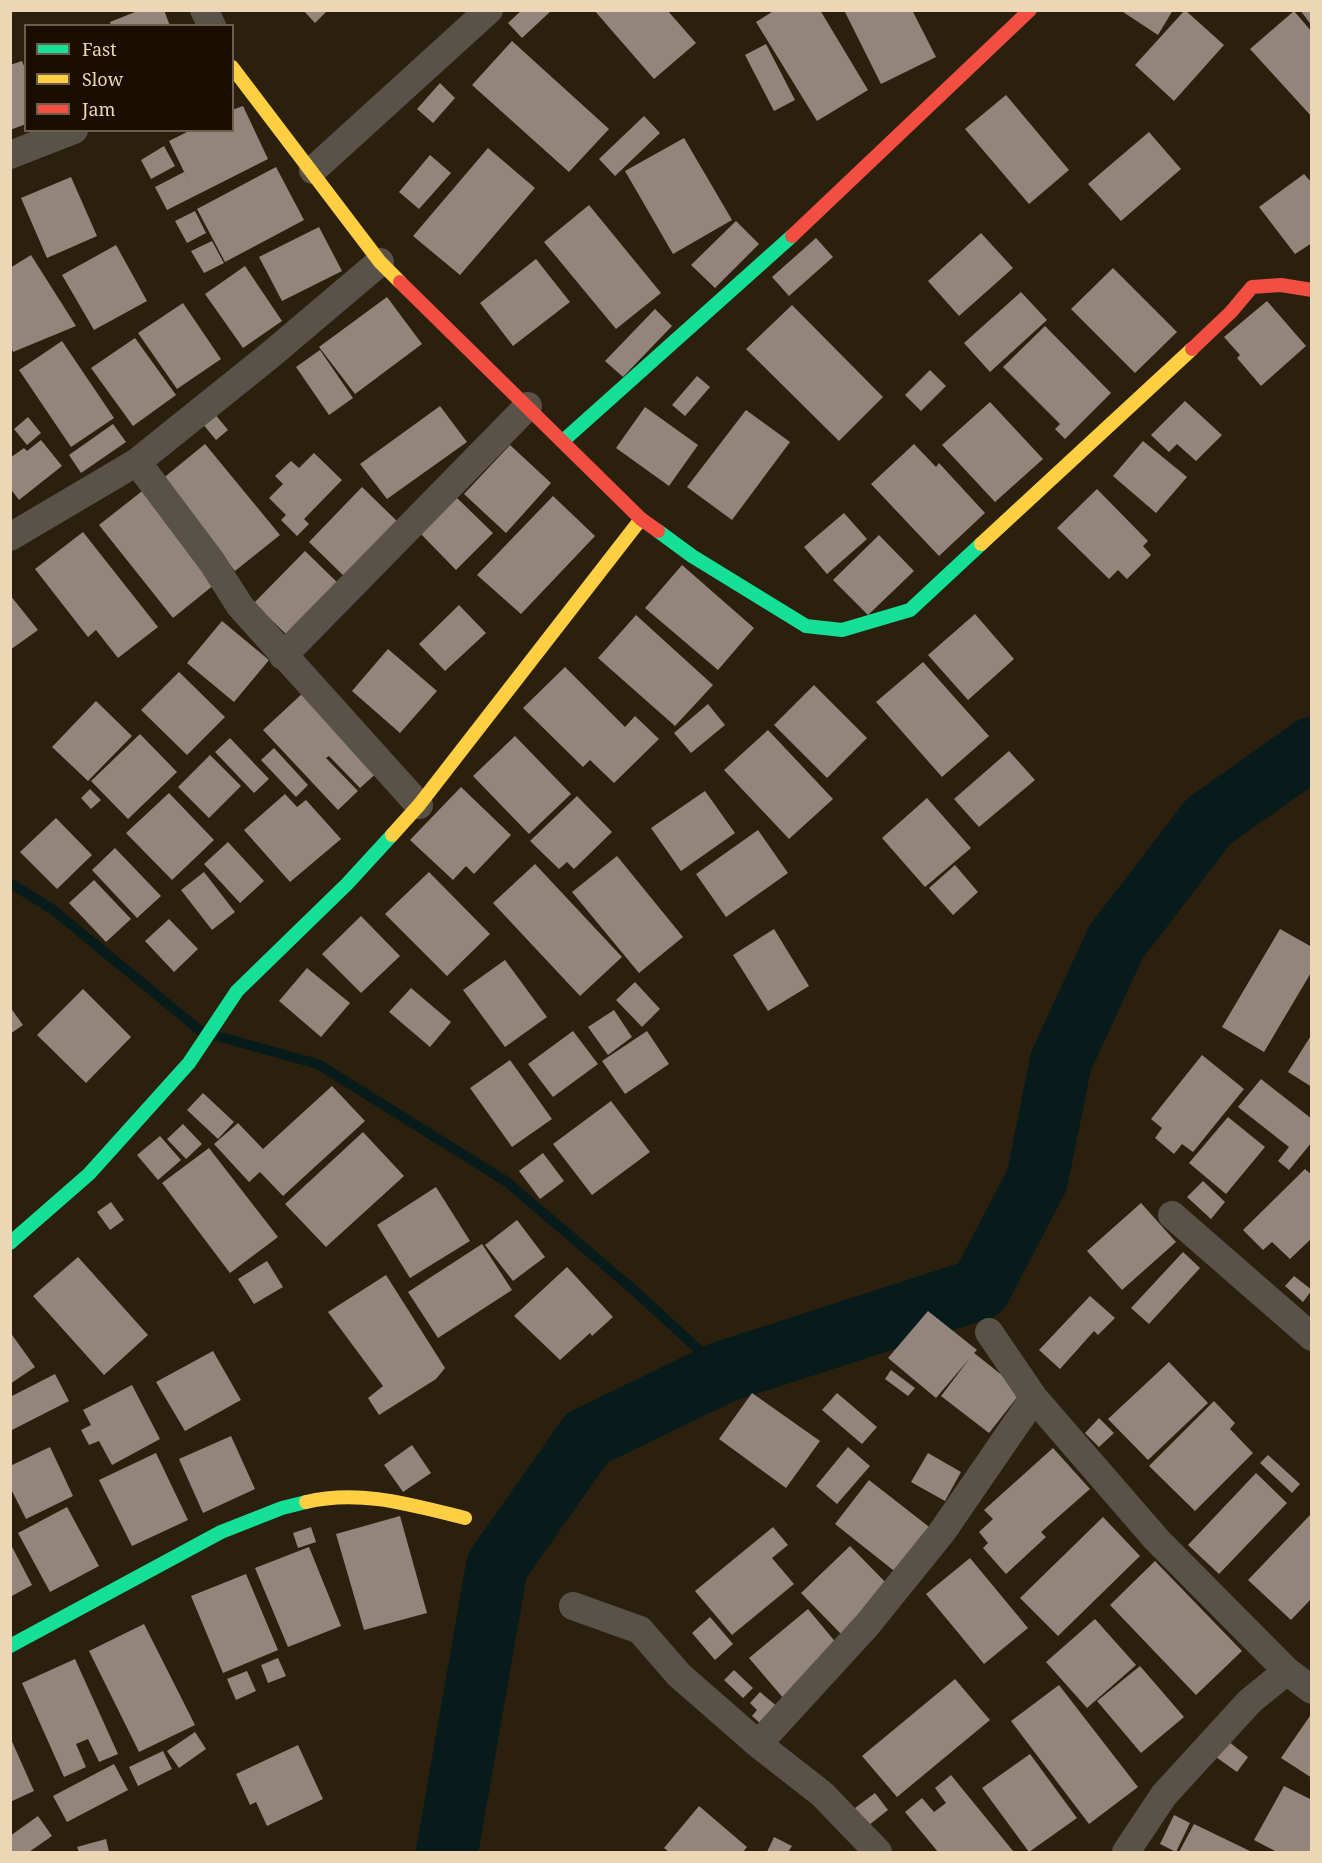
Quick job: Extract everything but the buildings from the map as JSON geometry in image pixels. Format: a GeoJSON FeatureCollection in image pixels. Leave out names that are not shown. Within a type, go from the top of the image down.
{"type":"FeatureCollection","features":[{"type":"Feature","properties":{"kind":"street"},"geometry":{"type":"LineString","coordinates":[[204,10],[211,24]]}},
{"type":"Feature","properties":{"kind":"street"},"geometry":{"type":"LineString","coordinates":[[313,170],[489,10]]}},
{"type":"Feature","properties":{"kind":"street"},"geometry":{"type":"LineString","coordinates":[[564,440],[804,225],[1030,10]]}},
{"type":"Feature","properties":{"kind":"street"},"geometry":{"type":"LineString","coordinates":[[234,70],[313,170],[380,262],[564,440],[641,519],[692,556],[806,626],[842,630],[910,610],[1231,312],[1252,287],[1281,285],[1311,291]]}},
{"type":"Feature","properties":{"kind":"street"},"geometry":{"type":"LineString","coordinates":[[10,155],[70,132]]}},
{"type":"Feature","properties":{"kind":"street"},"geometry":{"type":"LineString","coordinates":[[10,537],[137,462],[269,356],[380,262]]}},
{"type":"Feature","properties":{"kind":"street"},"geometry":{"type":"LineString","coordinates":[[284,656],[528,406]]}},
{"type":"Feature","properties":{"kind":"street"},"geometry":{"type":"LineString","coordinates":[[137,462],[212,562],[240,606],[419,805]]}},
{"type":"Feature","properties":{"kind":"street"},"geometry":{"type":"LineString","coordinates":[[10,1243],[89,1174],[189,1063],[237,990],[347,884],[419,805],[641,519]]}},
{"type":"Feature","properties":{"kind":"street"},"geometry":{"type":"LineString","coordinates":[[1172,1215],[1311,1337]]}},
{"type":"Feature","properties":{"kind":"street"},"geometry":{"type":"LineString","coordinates":[[989,1332],[1034,1398],[1157,1540],[1287,1671],[1311,1689]]}},
{"type":"Feature","properties":{"kind":"street"},"geometry":{"type":"LineString","coordinates":[[758,1744],[867,1625],[942,1532],[1034,1398]]}},
{"type":"Feature","properties":{"kind":"street"},"geometry":{"type":"LineString","coordinates":[[10,1646],[221,1532],[282,1508],[324,1498],[384,1498],[465,1518]]}},
{"type":"Feature","properties":{"kind":"street"},"geometry":{"type":"LineString","coordinates":[[573,1606],[640,1630],[680,1675],[758,1744],[822,1794],[878,1852]]}},
{"type":"Feature","properties":{"kind":"street"},"geometry":{"type":"LineString","coordinates":[[1126,1852],[1164,1795],[1250,1701],[1287,1671]]}},
{"type":"Feature","properties":{"kind":"waterway"},"geometry":{"type":"LineString","coordinates":[[447,1852],[497,1566],[587,1438],[723,1372],[980,1289],[1037,1180],[1061,1061],[1116,942],[1209,821],[1312,748]]}},
{"type":"Feature","properties":{"kind":"waterway"},"geometry":{"type":"LineString","coordinates":[[10,883],[52,909],[202,1032],[318,1064],[507,1182],[636,1292],[723,1372]]}},
{"type":"Feature","properties":{"kind":"traffic: fast"},"geometry":{"type":"LineString","coordinates":[[564,440],[792,236]]}},
{"type":"Feature","properties":{"kind":"traffic: fast"},"geometry":{"type":"LineString","coordinates":[[658,531],[692,556],[806,626],[842,630],[910,610],[981,544]]}},
{"type":"Feature","properties":{"kind":"traffic: fast"},"geometry":{"type":"LineString","coordinates":[[10,1243],[89,1174],[189,1063],[237,991],[347,884],[392,835]]}},
{"type":"Feature","properties":{"kind":"traffic: fast"},"geometry":{"type":"LineString","coordinates":[[10,1646],[221,1532],[282,1508],[306,1502]]}},
{"type":"Feature","properties":{"kind":"traffic: slow"},"geometry":{"type":"LineString","coordinates":[[234,70],[380,262],[400,282]]}},
{"type":"Feature","properties":{"kind":"traffic: slow"},"geometry":{"type":"LineString","coordinates":[[981,544],[1192,349]]}},
{"type":"Feature","properties":{"kind":"traffic: slow"},"geometry":{"type":"LineString","coordinates":[[392,835],[419,805],[641,519]]}},
{"type":"Feature","properties":{"kind":"traffic: slow"},"geometry":{"type":"LineString","coordinates":[[306,1502],[346,1497],[386,1500],[465,1518]]}},
{"type":"Feature","properties":{"kind":"traffic: jam"},"geometry":{"type":"LineString","coordinates":[[792,236],[1030,10]]}},
{"type":"Feature","properties":{"kind":"traffic: jam"},"geometry":{"type":"LineString","coordinates":[[400,282],[641,519],[658,531]]}},
{"type":"Feature","properties":{"kind":"traffic: jam"},"geometry":{"type":"LineString","coordinates":[[1192,349],[1231,312],[1252,287],[1281,285],[1312,290]]}}]}
